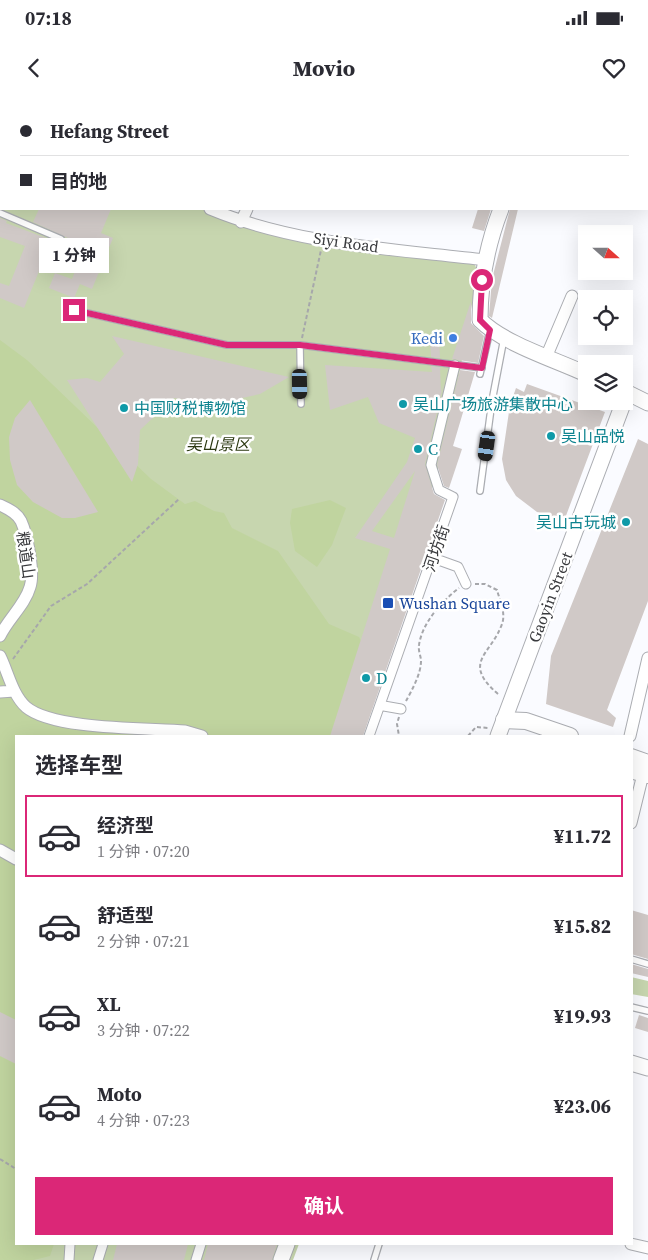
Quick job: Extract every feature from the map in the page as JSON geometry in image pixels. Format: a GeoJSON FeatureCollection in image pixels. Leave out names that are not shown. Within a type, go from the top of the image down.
{"type":"FeatureCollection","features":[{"type":"Feature","properties":{"kind":"main road"},"geometry":{"type":"LineString","coordinates":[[504,720],[522,732],[532,735]]}},
{"type":"Feature","properties":{"kind":"main road"},"geometry":{"type":"LineString","coordinates":[[504,720],[526,721],[567,735]]}},
{"type":"Feature","properties":{"kind":"main road"},"geometry":{"type":"LineString","coordinates":[[633,759],[643,770]]}},
{"type":"Feature","properties":{"kind":"street","name":"Siyi Road"},"geometry":{"type":"LineString","coordinates":[[212,210],[241,222],[323,241],[485,260]]}},
{"type":"Feature","properties":{"kind":"street"},"geometry":{"type":"LineString","coordinates":[[241,222],[247,210]]}},
{"type":"Feature","properties":{"kind":"street"},"geometry":{"type":"LineString","coordinates":[[501,210],[491,233],[485,260],[485,325],[504,338],[578,370]]}},
{"type":"Feature","properties":{"kind":"street"},"geometry":{"type":"LineString","coordinates":[[547,356],[572,296]]}},
{"type":"Feature","properties":{"kind":"street","name":"河坊街"},"geometry":{"type":"LineString","coordinates":[[369,735],[453,497],[439,490],[431,465],[455,365]]}},
{"type":"Feature","properties":{"kind":"street"},"geometry":{"type":"LineString","coordinates":[[633,398],[648,403]]}},
{"type":"Feature","properties":{"kind":"street","name":"Gaoyin Street"},"geometry":{"type":"LineString","coordinates":[[493,732],[504,720],[620,410]]}},
{"type":"Feature","properties":{"kind":"street","name":"粮道山"},"geometry":{"type":"LineString","coordinates":[[0,505],[12,511],[21,520],[27,543],[31,585],[25,599],[0,636]]}},
{"type":"Feature","properties":{"kind":"street"},"geometry":{"type":"LineString","coordinates":[[433,558],[458,567],[466,584]]}},
{"type":"Feature","properties":{"kind":"street"},"geometry":{"type":"LineString","coordinates":[[0,656],[14,691],[26,706],[39,715],[54,719],[185,731],[199,735]]}},
{"type":"Feature","properties":{"kind":"street"},"geometry":{"type":"LineString","coordinates":[[630,735],[648,658]]}},
{"type":"Feature","properties":{"kind":"street"},"geometry":{"type":"LineString","coordinates":[[0,692],[14,691]]}},
{"type":"Feature","properties":{"kind":"street"},"geometry":{"type":"LineString","coordinates":[[384,706],[401,709]]}},
{"type":"Feature","properties":{"kind":"street"},"geometry":{"type":"LineString","coordinates":[[633,814],[643,770]]}},
{"type":"Feature","properties":{"kind":"street"},"geometry":{"type":"LineString","coordinates":[[0,850],[15,858]]}},
{"type":"Feature","properties":{"kind":"street"},"geometry":{"type":"LineString","coordinates":[[633,1064],[648,1068]]}},
{"type":"Feature","properties":{"kind":"street"},"geometry":{"type":"LineString","coordinates":[[633,1244],[648,1248]]}},
{"type":"Feature","properties":{"kind":"street"},"geometry":{"type":"LineString","coordinates":[[69,1260],[70,1245]]}},
{"type":"Feature","properties":{"kind":"street"},"geometry":{"type":"LineString","coordinates":[[98,1260],[103,1245]]}},
{"type":"Feature","properties":{"kind":"street"},"geometry":{"type":"LineString","coordinates":[[196,1260],[201,1245]]}},
{"type":"Feature","properties":{"kind":"street"},"geometry":{"type":"LineString","coordinates":[[281,1260],[287,1245]]}},
{"type":"Feature","properties":{"kind":"lane"},"geometry":{"type":"LineString","coordinates":[[0,214],[61,239]]}},
{"type":"Feature","properties":{"kind":"lane"},"geometry":{"type":"LineString","coordinates":[[74,310],[227,345],[300,345],[455,365],[481,371],[485,325]]}},
{"type":"Feature","properties":{"kind":"lane"},"geometry":{"type":"LineString","coordinates":[[480,491],[492,401],[504,338]]}},
{"type":"Feature","properties":{"kind":"lane"},"geometry":{"type":"LineString","coordinates":[[300,345],[301,404]]}},
{"type":"Feature","properties":{"kind":"lane"},"geometry":{"type":"LineString","coordinates":[[633,960],[648,964]]}},
{"type":"Feature","properties":{"kind":"lane"},"geometry":{"type":"LineString","coordinates":[[633,1009],[648,1010]]}},
{"type":"Feature","properties":{"kind":"lane"},"geometry":{"type":"LineString","coordinates":[[374,1260],[378,1245]]}},
{"type":"Feature","properties":{"kind":"path"},"geometry":{"type":"LineString","coordinates":[[300,345],[323,241]]}},
{"type":"Feature","properties":{"kind":"path"},"geometry":{"type":"LineString","coordinates":[[6,669],[51,606],[87,584],[179,499]]}},
{"type":"Feature","properties":{"kind":"path"},"geometry":{"type":"LineString","coordinates":[[400,735],[397,724],[401,709],[417,676],[421,661],[418,647],[423,633],[447,597],[466,584],[484,584],[496,590],[503,609],[502,624],[482,659],[480,673],[483,680],[498,694]]}},
{"type":"Feature","properties":{"kind":"path"},"geometry":{"type":"LineString","coordinates":[[469,735],[476,727],[493,732]]}},
{"type":"Feature","properties":{"kind":"path"},"geometry":{"type":"LineString","coordinates":[[0,1159],[15,1168]]}},
{"type":"Feature","properties":{"kind":"green space","name":"吴山景区"},"geometry":{"type":"Polygon","coordinates":[[[0,210],[215,210],[285,236],[470,256],[478,271],[449,431],[359,735],[15,735],[15,1245],[299,1245],[293,1260],[0,1260],[0,210]]]}},
{"type":"Feature","properties":{"kind":"green space"},"geometry":{"type":"Polygon","coordinates":[[[0,340],[27,360],[151,479],[185,504],[195,501],[214,511],[224,513],[232,528],[278,551],[329,624],[359,637],[367,654],[341,735],[15,735],[15,1245],[54,1245],[50,1256],[34,1260],[0,1260],[0,340]]]}},
{"type":"Feature","properties":{"kind":"green space"},"geometry":{"type":"Polygon","coordinates":[[[330,500],[346,508],[332,545],[317,567],[295,551],[290,523],[292,509],[330,500]]]}},
{"type":"Feature","properties":{"kind":"green space"},"geometry":{"type":"Polygon","coordinates":[[[633,977],[648,981],[648,997],[633,994],[633,977]]]}},
{"type":"Feature","properties":{"kind":"building"},"geometry":{"type":"Polygon","coordinates":[[[39,210],[111,210],[101,233],[113,238],[92,289],[80,284],[74,298],[49,288],[55,273],[72,279],[85,246],[33,222],[39,210]]]}},
{"type":"Feature","properties":{"kind":"building"},"geometry":{"type":"Polygon","coordinates":[[[478,210],[491,210],[484,231],[472,228],[478,210]]]}},
{"type":"Feature","properties":{"kind":"building"},"geometry":{"type":"Polygon","coordinates":[[[510,210],[518,210],[492,318],[489,316],[492,279],[510,210]]]}},
{"type":"Feature","properties":{"kind":"building"},"geometry":{"type":"Polygon","coordinates":[[[0,218],[7,221],[6,223],[62,244],[56,258],[46,254],[24,308],[0,298],[0,283],[9,286],[25,246],[0,237],[0,218]]]}},
{"type":"Feature","properties":{"kind":"building"},"geometry":{"type":"Polygon","coordinates":[[[471,301],[471,323],[484,336],[478,363],[452,359],[471,301]]]}},
{"type":"Feature","properties":{"kind":"building","name":"中国财税博物馆"},"geometry":{"type":"Polygon","coordinates":[[[112,336],[289,377],[260,394],[242,398],[240,410],[174,398],[140,430],[138,464],[132,482],[67,380],[87,378],[100,382],[124,354],[112,336]]]}},
{"type":"Feature","properties":{"kind":"building"},"geometry":{"type":"Polygon","coordinates":[[[430,337],[439,337],[440,358],[431,357],[430,337]]]}},
{"type":"Feature","properties":{"kind":"building"},"geometry":{"type":"Polygon","coordinates":[[[325,365],[432,372],[431,366],[440,367],[441,392],[444,382],[425,464],[434,494],[445,500],[363,735],[330,735],[390,549],[355,538],[407,462],[415,438],[379,423],[368,397],[330,410],[325,365]],[[415,471],[372,531],[394,538],[415,471]]]}},
{"type":"Feature","properties":{"kind":"building"},"geometry":{"type":"Polygon","coordinates":[[[460,370],[475,372],[453,446],[462,449],[449,488],[444,486],[437,465],[460,370]]]}},
{"type":"Feature","properties":{"kind":"building","name":"吴山品悦"},"geometry":{"type":"Polygon","coordinates":[[[527,384],[578,402],[578,410],[599,410],[605,412],[564,521],[537,512],[516,496],[506,480],[502,459],[510,405],[516,388],[524,392],[527,384]]]}},
{"type":"Feature","properties":{"kind":"building"},"geometry":{"type":"Polygon","coordinates":[[[30,400],[98,512],[75,518],[62,518],[33,502],[17,485],[10,460],[9,437],[15,418],[30,400]]]}},
{"type":"Feature","properties":{"kind":"building","name":"吴山古玩城"},"geometry":{"type":"Polygon","coordinates":[[[638,439],[648,444],[648,601],[607,710],[616,718],[613,727],[546,704],[551,656],[638,439]]]}},
{"type":"Feature","properties":{"kind":"building"},"geometry":{"type":"Polygon","coordinates":[[[633,911],[648,915],[648,959],[633,955],[633,911]]]}},
{"type":"Feature","properties":{"kind":"building"},"geometry":{"type":"Polygon","coordinates":[[[633,965],[648,969],[648,977],[633,973],[633,965]]]}},
{"type":"Feature","properties":{"kind":"building"},"geometry":{"type":"Polygon","coordinates":[[[0,1012],[15,1020],[15,1064],[0,1056],[0,1012]]]}},
{"type":"Feature","properties":{"kind":"building"},"geometry":{"type":"Polygon","coordinates":[[[639,1015],[648,1018],[648,1032],[635,1028],[639,1015]]]}},
{"type":"Feature","properties":{"kind":"building"},"geometry":{"type":"Polygon","coordinates":[[[117,1245],[188,1245],[184,1260],[113,1260],[117,1245]]]}},
{"type":"Feature","properties":{"kind":"building"},"geometry":{"type":"Polygon","coordinates":[[[208,1245],[277,1245],[272,1260],[204,1260],[208,1245]]]}},
{"type":"Feature","properties":{"kind":"place","name":"Kedi"},"geometry":{"type":"Point","coordinates":[453,338]}},
{"type":"Feature","properties":{"kind":"place","name":"吴山广场旅游集散中心"},"geometry":{"type":"Point","coordinates":[403,404]}},
{"type":"Feature","properties":{"kind":"place","name":"中国财税博物馆"},"geometry":{"type":"Point","coordinates":[124,408]}},
{"type":"Feature","properties":{"kind":"place","name":"吴山品悦"},"geometry":{"type":"Point","coordinates":[551,436]}},
{"type":"Feature","properties":{"kind":"place","name":"C"},"geometry":{"type":"Point","coordinates":[418,449]}},
{"type":"Feature","properties":{"kind":"place","name":"吴山古玩城"},"geometry":{"type":"Point","coordinates":[626,522]}},
{"type":"Feature","properties":{"kind":"place","name":"Wushan Square"},"geometry":{"type":"Point","coordinates":[388,603]}},
{"type":"Feature","properties":{"kind":"place","name":"D"},"geometry":{"type":"Point","coordinates":[366,678]}},
{"type":"Feature","properties":{"kind":"route"},"geometry":{"type":"LineString","coordinates":[[74,310],[227,345],[300,345],[482,368],[490,330],[480,320],[482,280]]}}]}
